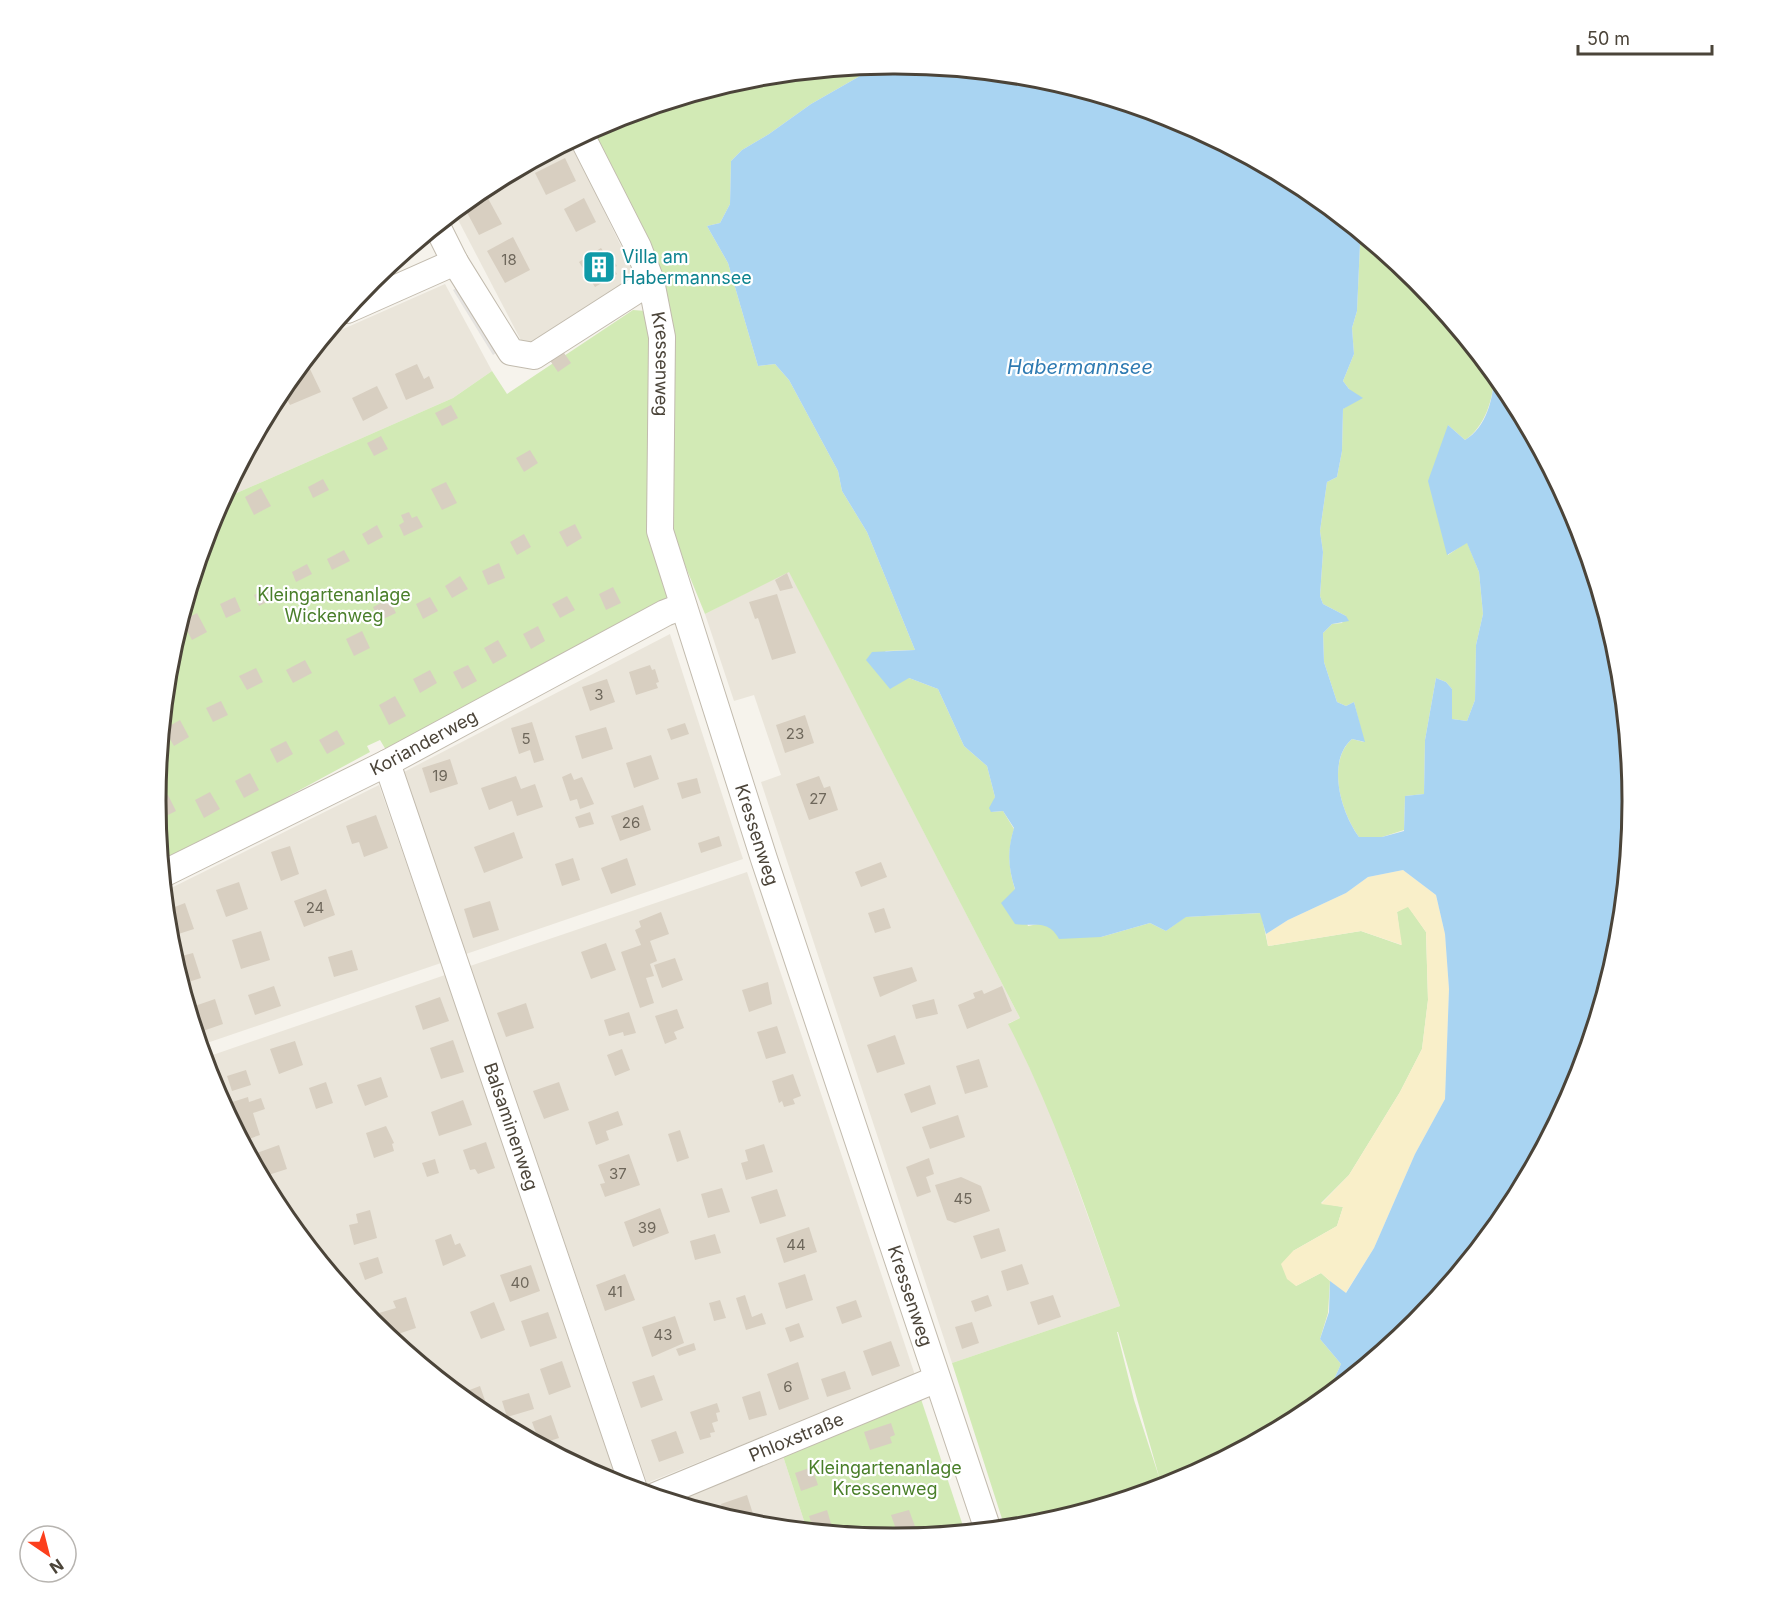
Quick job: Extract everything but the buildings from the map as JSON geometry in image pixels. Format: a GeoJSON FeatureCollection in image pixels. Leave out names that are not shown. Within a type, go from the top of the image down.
{"type":"FeatureCollection","features":[{"type":"Feature","properties":{"kind":"street","name":"Kressenweg"},"geometry":{"type":"LineString","coordinates":[[585,143],[638,247],[651,281],[662,337],[660,531],[985,1522]]}},
{"type":"Feature","properties":{"kind":"street"},"geometry":{"type":"LineString","coordinates":[[440,233],[455,262],[503,343],[511,352],[534,356],[651,281]]}},
{"type":"Feature","properties":{"kind":"street"},"geometry":{"type":"LineString","coordinates":[[366,302],[455,262]]}},
{"type":"Feature","properties":{"kind":"street","name":"Korianderweg"},"geometry":{"type":"LineString","coordinates":[[170,870],[387,763],[665,613],[683,606]]}},
{"type":"Feature","properties":{"kind":"street","name":"Balsaminenweg"},"geometry":{"type":"LineString","coordinates":[[387,763],[630,1478]]}},
{"type":"Feature","properties":{"kind":"street","name":"Phloxstraße"},"geometry":{"type":"LineString","coordinates":[[665,1491],[937,1379]]}},
{"type":"Feature","properties":{"kind":"shaded area"},"geometry":{"type":"Polygon","coordinates":[[[574,148],[635,275],[525,348],[458,219],[530,171],[574,148]]]}},
{"type":"Feature","properties":{"kind":"shaded area"},"geometry":{"type":"Polygon","coordinates":[[[445,284],[492,371],[453,398],[235,494],[264,437],[289,397],[339,331],[445,284]]]}},
{"type":"Feature","properties":{"kind":"shaded area"},"geometry":{"type":"Polygon","coordinates":[[[460,286],[500,350],[493,355],[453,290],[460,286]]]}},
{"type":"Feature","properties":{"kind":"shaded area"},"geometry":{"type":"Polygon","coordinates":[[[789,571],[1020,1018],[1009,1023],[1052,1116],[1120,1306],[952,1363],[761,782],[781,775],[754,695],[734,701],[705,614],[789,571]]]}},
{"type":"Feature","properties":{"kind":"shaded area"},"geometry":{"type":"Polygon","coordinates":[[[670,634],[743,859],[466,954],[404,772],[670,634]]]}},
{"type":"Feature","properties":{"kind":"shaded area"},"geometry":{"type":"Polygon","coordinates":[[[379,785],[441,963],[208,1043],[191,989],[180,943],[172,887],[379,785]]]}},
{"type":"Feature","properties":{"kind":"shaded area"},"geometry":{"type":"Polygon","coordinates":[[[747,872],[915,1375],[647,1483],[470,966],[747,872]]]}},
{"type":"Feature","properties":{"kind":"shaded area"},"geometry":{"type":"Polygon","coordinates":[[[445,975],[615,1472],[530,1431],[490,1406],[414,1348],[347,1281],[289,1205],[264,1165],[242,1123],[213,1055],[445,975]]]}},
{"type":"Feature","properties":{"kind":"shaded area"},"geometry":{"type":"Polygon","coordinates":[[[783,1456],[805,1523],[752,1515],[685,1498],[783,1456]]]}},
{"type":"Feature","properties":{"kind":"green space"},"geometry":{"type":"Polygon","coordinates":[[[862,75],[811,104],[742,150],[731,161],[730,204],[720,223],[707,226],[728,263],[758,366],[775,364],[789,380],[838,471],[842,491],[867,532],[915,650],[885,651],[909,678],[938,689],[964,746],[987,766],[995,797],[991,812],[1003,811],[1014,829],[1009,855],[1010,867],[1015,890],[1028,926],[1043,923],[1053,928],[1101,937],[1150,923],[1166,931],[1185,917],[1261,913],[1268,946],[1361,931],[1401,945],[1397,912],[1408,906],[1426,932],[1428,1000],[1422,1049],[1400,1092],[1349,1175],[1321,1203],[1343,1207],[1337,1226],[1293,1251],[1296,1286],[1321,1273],[1330,1281],[1328,1313],[1320,1339],[1341,1364],[1333,1381],[1298,1406],[1216,1453],[1159,1478],[1117,1332],[1134,1400],[1159,1478],[1082,1504],[1002,1520],[952,1363],[1120,1306],[1055,1127],[1008,1024],[1020,1018],[789,572],[705,614],[669,526],[670,329],[593,140],[660,112],[706,98],[752,87],[862,75]]]}},
{"type":"Feature","properties":{"kind":"green space"},"geometry":{"type":"Polygon","coordinates":[[[1358,241],[1441,321],[1493,388],[1483,420],[1465,440],[1448,425],[1448,555],[1467,542],[1479,572],[1483,614],[1476,645],[1475,700],[1467,721],[1452,719],[1452,689],[1446,682],[1436,678],[1425,740],[1424,794],[1405,796],[1404,830],[1382,837],[1359,837],[1352,827],[1342,801],[1338,774],[1344,749],[1352,739],[1364,742],[1354,702],[1346,706],[1337,702],[1324,662],[1323,633],[1332,624],[1342,623],[1346,616],[1323,604],[1320,596],[1323,552],[1320,531],[1327,482],[1337,477],[1342,451],[1343,409],[1351,403],[1349,389],[1343,381],[1354,354],[1352,328],[1357,311],[1360,244],[1358,241]]]}},
{"type":"Feature","properties":{"kind":"green space","name":"Kleingartenanlage Wickenweg"},"geometry":{"type":"Polygon","coordinates":[[[633,310],[646,311],[669,594],[665,599],[389,755],[380,740],[367,746],[370,752],[261,811],[244,829],[169,858],[166,801],[168,753],[180,659],[205,567],[235,494],[453,398],[492,371],[507,394],[633,310]]]}},
{"type":"Feature","properties":{"kind":"green space","name":"Kleingartenanlage Kressenweg"},"geometry":{"type":"Polygon","coordinates":[[[921,1399],[963,1525],[894,1528],[846,1527],[805,1523],[783,1456],[921,1399]]]}},
{"type":"Feature","properties":{"kind":"sand"},"geometry":{"type":"Polygon","coordinates":[[[1403,870],[1436,895],[1445,934],[1449,989],[1445,1099],[1415,1154],[1374,1248],[1345,1294],[1321,1273],[1296,1286],[1287,1279],[1281,1264],[1293,1251],[1337,1226],[1343,1207],[1321,1204],[1349,1175],[1400,1092],[1422,1049],[1428,1000],[1426,932],[1408,907],[1397,912],[1402,945],[1361,931],[1268,946],[1266,934],[1288,920],[1346,893],[1368,877],[1403,870]]]}},
{"type":"Feature","properties":{"kind":"water","name":"Habermannsee"},"geometry":{"type":"Polygon","coordinates":[[[862,75],[942,75],[1036,87],[1082,98],[1128,112],[1216,149],[1298,196],[1358,241],[1360,244],[1357,311],[1352,328],[1354,354],[1343,381],[1349,389],[1363,398],[1343,409],[1342,451],[1337,477],[1327,482],[1320,531],[1323,552],[1320,596],[1323,604],[1346,616],[1349,621],[1332,624],[1323,633],[1324,662],[1337,702],[1346,706],[1354,702],[1365,742],[1352,739],[1344,749],[1338,773],[1342,801],[1352,827],[1359,837],[1382,837],[1404,831],[1405,796],[1424,794],[1425,740],[1436,678],[1446,682],[1452,689],[1452,719],[1467,721],[1475,700],[1476,645],[1483,614],[1479,572],[1467,543],[1447,555],[1428,481],[1448,425],[1465,440],[1472,435],[1487,412],[1493,388],[1524,437],[1566,523],[1583,567],[1608,659],[1620,753],[1622,801],[1620,849],[1608,943],[1597,989],[1566,1079],[1524,1165],[1499,1205],[1441,1281],[1374,1348],[1333,1381],[1341,1364],[1320,1339],[1329,1312],[1330,1281],[1346,1293],[1374,1248],[1415,1154],[1445,1099],[1449,989],[1445,934],[1436,895],[1403,870],[1368,877],[1346,893],[1288,920],[1266,934],[1260,913],[1186,917],[1166,931],[1150,923],[1101,937],[1059,939],[1046,926],[1015,924],[1001,903],[1015,889],[1009,859],[1014,828],[1003,811],[991,812],[989,808],[995,797],[987,766],[964,746],[938,689],[909,678],[890,689],[866,660],[872,652],[915,650],[867,532],[842,491],[838,471],[789,380],[775,364],[758,366],[728,263],[707,226],[720,223],[730,204],[731,161],[742,150],[811,104],[862,75]]]}},
{"type":"Feature","properties":{"kind":"place","name":"Villa am Habermannsee"},"geometry":{"type":"Point","coordinates":[599,267]}}]}
